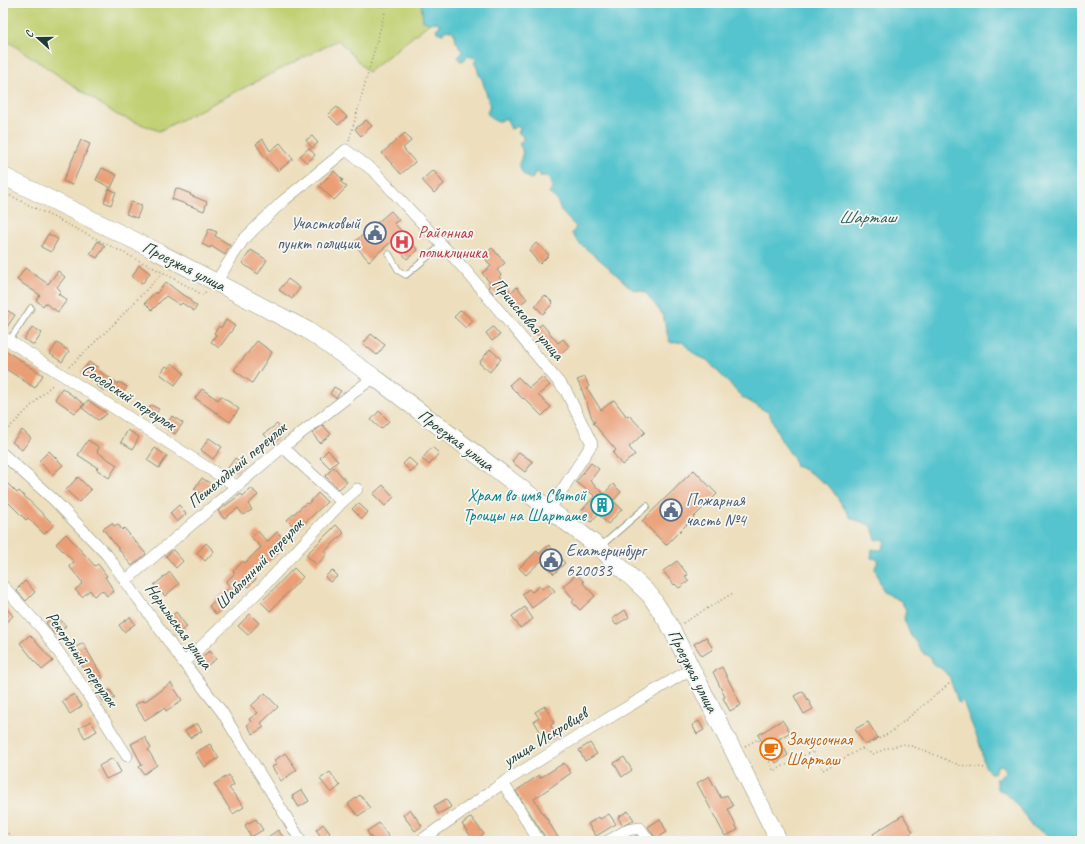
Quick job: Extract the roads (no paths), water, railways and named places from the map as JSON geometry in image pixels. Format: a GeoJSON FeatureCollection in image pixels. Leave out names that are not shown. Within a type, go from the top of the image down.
{"type":"FeatureCollection","features":[{"type":"Feature","properties":{"kind":"main road","name":"Проезжая улица"},"geometry":{"type":"LineString","coordinates":[[3,176],[158,252],[211,286],[307,330],[374,378],[600,547],[650,595],[669,624],[779,841]]}},
{"type":"Feature","properties":{"kind":"street","name":"Приисковая улица"},"geometry":{"type":"LineString","coordinates":[[211,286],[243,240],[283,202],[346,150],[375,172],[467,272],[566,391],[592,444],[549,510]]}},
{"type":"Feature","properties":{"kind":"street","name":"Соседский переулок"},"geometry":{"type":"LineString","coordinates":[[6,339],[236,486]]}},
{"type":"Feature","properties":{"kind":"street","name":"Пешеходный переулок"},"geometry":{"type":"LineString","coordinates":[[124,581],[236,486],[374,378]]}},
{"type":"Feature","properties":{"kind":"street"},"geometry":{"type":"LineString","coordinates":[[283,448],[342,502]]}},
{"type":"Feature","properties":{"kind":"street","name":"Норильская улица"},"geometry":{"type":"LineString","coordinates":[[3,454],[54,500],[107,555],[124,581],[184,663],[222,712],[301,841]]}},
{"type":"Feature","properties":{"kind":"street","name":"Шаблонный переулок"},"geometry":{"type":"LineString","coordinates":[[184,663],[261,589],[342,502],[357,489]]}},
{"type":"Feature","properties":{"kind":"street","name":"Рекордный переулок"},"geometry":{"type":"LineString","coordinates":[[3,586],[43,630],[81,684],[127,756]]}},
{"type":"Feature","properties":{"kind":"street","name":"улица Искровцев"},"geometry":{"type":"LineString","coordinates":[[420,841],[435,837],[503,783],[691,669]]}},
{"type":"Feature","properties":{"kind":"street"},"geometry":{"type":"LineString","coordinates":[[503,783],[539,841]]}},
{"type":"Feature","properties":{"kind":"street"},"geometry":{"type":"LineString","coordinates":[[608,841],[627,830],[640,828],[649,841]]}},
{"type":"Feature","properties":{"kind":"lane"},"geometry":{"type":"LineString","coordinates":[[389,254],[399,271],[406,275],[442,245]]}},
{"type":"Feature","properties":{"kind":"lane"},"geometry":{"type":"LineString","coordinates":[[6,339],[31,308]]}},
{"type":"Feature","properties":{"kind":"lane"},"geometry":{"type":"LineString","coordinates":[[600,547],[647,506]]}},
{"type":"Feature","properties":{"kind":"water","name":"Шарташ"},"geometry":{"type":"Polygon","coordinates":[[[421,3],[1082,3],[1082,841],[1051,841],[1043,832],[1031,826],[1027,817],[1005,792],[997,789],[997,782],[995,779],[1000,779],[1006,770],[1002,765],[997,766],[994,773],[990,773],[984,764],[980,745],[964,703],[962,701],[960,703],[958,702],[950,678],[942,669],[933,664],[931,657],[924,654],[910,634],[904,619],[906,610],[901,601],[883,592],[875,568],[878,561],[877,559],[871,558],[872,549],[880,550],[883,548],[885,541],[880,539],[876,540],[872,526],[851,518],[830,487],[809,472],[796,466],[794,459],[781,440],[769,413],[742,397],[707,360],[695,355],[682,342],[672,343],[669,341],[663,315],[645,292],[632,289],[578,242],[572,234],[576,227],[561,211],[557,200],[549,193],[552,188],[552,184],[547,176],[540,176],[539,172],[534,174],[533,178],[530,179],[523,174],[519,164],[522,151],[519,144],[523,140],[523,137],[518,132],[520,128],[516,126],[511,129],[506,118],[498,122],[492,119],[487,113],[490,106],[482,79],[479,76],[477,67],[474,63],[476,60],[475,58],[468,56],[463,61],[459,60],[458,57],[462,51],[456,42],[455,35],[451,30],[444,31],[443,34],[437,32],[436,29],[440,24],[437,22],[430,23],[423,21],[421,3]]]}},
{"type":"Feature","properties":{"kind":"place","name":"Участковый пункт полиции"},"geometry":{"type":"Point","coordinates":[375,233]}},
{"type":"Feature","properties":{"kind":"place","name":"Районная поликлиника"},"geometry":{"type":"Point","coordinates":[402,242]}},
{"type":"Feature","properties":{"kind":"place","name":"Храм во имя Святой Троицы на Шарташе"},"geometry":{"type":"Point","coordinates":[602,505]}},
{"type":"Feature","properties":{"kind":"place","name":"Пожарная часть №4"},"geometry":{"type":"Point","coordinates":[671,510]}},
{"type":"Feature","properties":{"kind":"place","name":"Екатеринбург 620033"},"geometry":{"type":"Point","coordinates":[551,560]}},
{"type":"Feature","properties":{"kind":"place","name":"Закусочная Шарташ"},"geometry":{"type":"Point","coordinates":[771,749]}}]}
